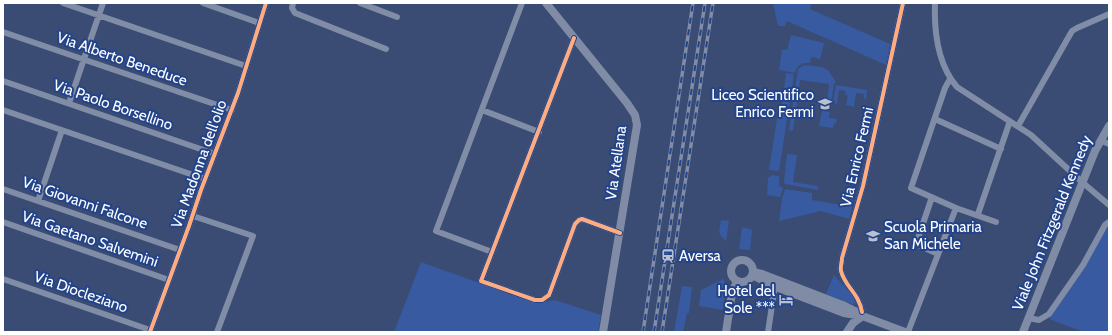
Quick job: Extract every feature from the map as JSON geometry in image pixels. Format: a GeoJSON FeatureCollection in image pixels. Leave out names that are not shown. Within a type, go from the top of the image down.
{"type":"FeatureCollection","features":[{"type":"Feature","properties":{"kind":"main road","name":"Via Atellana"},"geometry":{"type":"LineString","coordinates":[[546,3],[627,103],[635,115],[637,125],[603,332]]}},
{"type":"Feature","properties":{"kind":"main road","name":"Viale John Fitzgerald Kennedy"},"geometry":{"type":"LineString","coordinates":[[1023,332],[1082,182],[1100,140],[1109,126]]}},
{"type":"Feature","properties":{"kind":"main road"},"geometry":{"type":"LineString","coordinates":[[742,260],[748,262],[752,268],[752,274],[746,281],[737,281],[732,276],[732,265],[735,262],[742,260]]}},
{"type":"Feature","properties":{"kind":"main road"},"geometry":{"type":"LineString","coordinates":[[752,274],[776,287],[844,312],[861,315]]}},
{"type":"Feature","properties":{"kind":"main road"},"geometry":{"type":"LineString","coordinates":[[752,274],[762,274],[845,306],[861,315],[906,332]]}},
{"type":"Feature","properties":{"kind":"main road"},"geometry":{"type":"LineString","coordinates":[[726,332],[732,293],[737,281]]}},
{"type":"Feature","properties":{"kind":"main road"},"geometry":{"type":"LineString","coordinates":[[847,332],[861,315]]}},
{"type":"Feature","properties":{"kind":"street"},"geometry":{"type":"LineString","coordinates":[[63,3],[246,66]]}},
{"type":"Feature","properties":{"kind":"street"},"geometry":{"type":"LineString","coordinates":[[69,103],[103,3]]}},
{"type":"Feature","properties":{"kind":"street"},"geometry":{"type":"LineString","coordinates":[[203,3],[259,23]]}},
{"type":"Feature","properties":{"kind":"street","name":"Via Madonna dell'olio"},"geometry":{"type":"LineString","coordinates":[[150,331],[193,216],[214,154],[232,110],[266,3]]}},
{"type":"Feature","properties":{"kind":"street"},"geometry":{"type":"LineString","coordinates":[[293,3],[292,8],[295,13],[386,49]]}},
{"type":"Feature","properties":{"kind":"street"},"geometry":{"type":"LineString","coordinates":[[360,3],[397,17]]}},
{"type":"Feature","properties":{"kind":"street"},"geometry":{"type":"LineString","coordinates":[[492,252],[436,231],[522,3]]}},
{"type":"Feature","properties":{"kind":"street","name":"Via Enrico Fermi"},"geometry":{"type":"LineString","coordinates":[[861,315],[858,299],[843,276],[841,270],[842,258],[857,211],[903,3]]}},
{"type":"Feature","properties":{"kind":"street"},"geometry":{"type":"LineString","coordinates":[[935,3],[935,20],[940,51],[950,79],[957,87],[1031,135],[1109,205]]}},
{"type":"Feature","properties":{"kind":"street"},"geometry":{"type":"LineString","coordinates":[[1018,126],[1072,31],[1109,14]]}},
{"type":"Feature","properties":{"kind":"street","name":"Via Alberto Beneduce"},"geometry":{"type":"LineString","coordinates":[[3,32],[232,110]]}},
{"type":"Feature","properties":{"kind":"street"},"geometry":{"type":"LineString","coordinates":[[574,38],[481,281],[535,300],[542,300],[549,295],[576,224],[579,220],[582,219],[620,233]]}},
{"type":"Feature","properties":{"kind":"street"},"geometry":{"type":"LineString","coordinates":[[950,79],[911,188],[956,208],[978,214],[996,222]]}},
{"type":"Feature","properties":{"kind":"street","name":"Via Paolo Borsellino"},"geometry":{"type":"LineString","coordinates":[[3,81],[214,154]]}},
{"type":"Feature","properties":{"kind":"street"},"geometry":{"type":"LineString","coordinates":[[3,110],[205,179]]}},
{"type":"Feature","properties":{"kind":"street"},"geometry":{"type":"LineString","coordinates":[[482,110],[539,132]]}},
{"type":"Feature","properties":{"kind":"street"},"geometry":{"type":"LineString","coordinates":[[935,119],[1001,149]]}},
{"type":"Feature","properties":{"kind":"street"},"geometry":{"type":"LineString","coordinates":[[978,214],[1010,121]]}},
{"type":"Feature","properties":{"kind":"street"},"geometry":{"type":"LineString","coordinates":[[38,201],[62,130]]}},
{"type":"Feature","properties":{"kind":"street"},"geometry":{"type":"LineString","coordinates":[[1100,140],[1109,144]]}},
{"type":"Feature","properties":{"kind":"street","name":"Via Giovanni Falcone"},"geometry":{"type":"LineString","coordinates":[[3,189],[180,250]]}},
{"type":"Feature","properties":{"kind":"street"},"geometry":{"type":"LineString","coordinates":[[932,197],[916,244],[938,254]]}},
{"type":"Feature","properties":{"kind":"street"},"geometry":{"type":"LineString","coordinates":[[906,332],[956,208]]}},
{"type":"Feature","properties":{"kind":"street"},"geometry":{"type":"LineString","coordinates":[[193,216],[253,236],[217,332]]}},
{"type":"Feature","properties":{"kind":"street","name":"Via Gaetano Salvemini"},"geometry":{"type":"LineString","coordinates":[[3,222],[169,280]]}},
{"type":"Feature","properties":{"kind":"street"},"geometry":{"type":"LineString","coordinates":[[1028,318],[1039,320],[1049,314],[1083,265],[1105,225],[1109,222]]}},
{"type":"Feature","properties":{"kind":"street","name":"Via Diocleziano"},"geometry":{"type":"LineString","coordinates":[[3,279],[150,331]]}},
{"type":"Feature","properties":{"kind":"street"},"geometry":{"type":"LineString","coordinates":[[768,332],[776,287]]}},
{"type":"Feature","properties":{"kind":"shaded area"},"geometry":{"type":"Polygon","coordinates":[[[773,3],[811,3],[810,9],[890,44],[886,65],[787,21],[785,26],[778,26],[773,3]]]}},
{"type":"Feature","properties":{"kind":"shaded area"},"geometry":{"type":"Polygon","coordinates":[[[791,35],[824,43],[820,59],[811,57],[810,63],[800,65],[795,73],[779,70],[782,49],[787,50],[791,35]]]}},
{"type":"Feature","properties":{"kind":"shaded area"},"geometry":{"type":"Polygon","coordinates":[[[804,65],[822,67],[828,70],[836,82],[834,84],[831,103],[827,102],[829,84],[800,80],[793,131],[789,130],[798,69],[804,65]]]}},
{"type":"Feature","properties":{"kind":"shaded area"},"geometry":{"type":"Polygon","coordinates":[[[786,73],[794,74],[779,171],[769,170],[777,118],[780,118],[786,73]]]}},
{"type":"Feature","properties":{"kind":"shaded area"},"geometry":{"type":"Polygon","coordinates":[[[836,85],[867,90],[866,100],[864,98],[864,94],[856,93],[854,107],[846,105],[848,95],[845,95],[846,91],[839,90],[837,104],[833,103],[836,85]]]}},
{"type":"Feature","properties":{"kind":"shaded area"},"geometry":{"type":"Polygon","coordinates":[[[822,111],[830,112],[829,118],[837,119],[833,128],[819,126],[822,111]]]}},
{"type":"Feature","properties":{"kind":"shaded area"},"geometry":{"type":"Polygon","coordinates":[[[787,154],[797,155],[793,182],[818,186],[818,190],[785,184],[787,154]]]}},
{"type":"Feature","properties":{"kind":"shaded area"},"geometry":{"type":"Polygon","coordinates":[[[772,175],[779,176],[779,186],[783,188],[780,197],[767,195],[768,178],[772,175]]]}},
{"type":"Feature","properties":{"kind":"shaded area"},"geometry":{"type":"Polygon","coordinates":[[[852,186],[857,187],[849,219],[821,211],[779,221],[785,189],[812,193],[812,200],[847,206],[852,186]]]}},
{"type":"Feature","properties":{"kind":"shaded area"},"geometry":{"type":"Polygon","coordinates":[[[721,220],[729,221],[726,241],[719,232],[721,220]]]}},
{"type":"Feature","properties":{"kind":"shaded area"},"geometry":{"type":"Polygon","coordinates":[[[1109,225],[1109,332],[1084,332],[1049,319],[1109,225]]]}},
{"type":"Feature","properties":{"kind":"shaded area"},"geometry":{"type":"Polygon","coordinates":[[[742,227],[752,230],[750,250],[739,249],[742,227]]]}},
{"type":"Feature","properties":{"kind":"shaded area"},"geometry":{"type":"Polygon","coordinates":[[[421,262],[532,302],[555,300],[601,315],[598,332],[394,332],[421,262]]]}},
{"type":"Feature","properties":{"kind":"shaded area"},"geometry":{"type":"Polygon","coordinates":[[[834,275],[854,297],[854,305],[826,294],[834,275]]]}},
{"type":"Feature","properties":{"kind":"shaded area"},"geometry":{"type":"Polygon","coordinates":[[[723,279],[726,284],[723,310],[699,306],[701,290],[723,279]]]}},
{"type":"Feature","properties":{"kind":"shaded area"},"geometry":{"type":"Polygon","coordinates":[[[682,286],[692,287],[689,313],[687,313],[683,332],[674,332],[682,286]]]}},
{"type":"Feature","properties":{"kind":"railway"},"geometry":{"type":"LineString","coordinates":[[643,332],[693,3]]}},
{"type":"Feature","properties":{"kind":"railway"},"geometry":{"type":"LineString","coordinates":[[654,332],[705,3]]}},
{"type":"Feature","properties":{"kind":"railway"},"geometry":{"type":"LineString","coordinates":[[662,332],[713,3]]}},
{"type":"Feature","properties":{"kind":"cycle path"},"geometry":{"type":"LineString","coordinates":[[150,332],[201,190],[238,93],[266,3]]}},
{"type":"Feature","properties":{"kind":"cycle path"},"geometry":{"type":"LineString","coordinates":[[862,312],[858,300],[843,277],[841,271],[842,258],[863,186],[903,3]]}},
{"type":"Feature","properties":{"kind":"cycle path"},"geometry":{"type":"LineString","coordinates":[[574,38],[481,281],[535,300],[542,300],[549,295],[575,224],[579,220],[582,219],[620,233]]}},
{"type":"Feature","properties":{"kind":"place","name":"Liceo Scientifico Enrico Fermi"},"geometry":{"type":"Point","coordinates":[825,104]}},
{"type":"Feature","properties":{"kind":"place","name":"Scuola Primaria San Michele"},"geometry":{"type":"Point","coordinates":[873,236]}},
{"type":"Feature","properties":{"kind":"place","name":"Aversa"},"geometry":{"type":"Point","coordinates":[668,256]}},
{"type":"Feature","properties":{"kind":"place","name":"Hotel del Sole ***"},"geometry":{"type":"Point","coordinates":[786,300]}}]}
